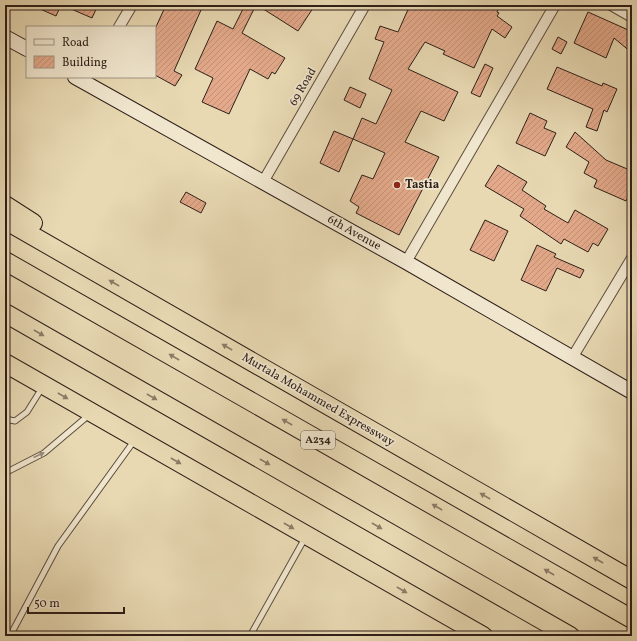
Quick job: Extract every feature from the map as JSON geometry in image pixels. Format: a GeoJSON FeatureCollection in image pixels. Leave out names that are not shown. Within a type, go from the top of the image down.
{"type":"FeatureCollection","features":[{"type":"Feature","properties":{"kind":"highway"},"geometry":{"type":"LineString","coordinates":[[5,205],[45,231],[80,263]]}},
{"type":"Feature","properties":{"kind":"highway","name":"Murtala Mohammed Expressway"},"geometry":{"type":"LineString","coordinates":[[5,220],[632,580]]}},
{"type":"Feature","properties":{"kind":"highway","name":"A234"},"geometry":{"type":"LineString","coordinates":[[5,261],[632,619]]}},
{"type":"Feature","properties":{"kind":"highway"},"geometry":{"type":"LineString","coordinates":[[5,313],[570,636]]}},
{"type":"Feature","properties":{"kind":"highway"},"geometry":{"type":"LineString","coordinates":[[5,363],[479,635]]}},
{"type":"Feature","properties":{"kind":"street"},"geometry":{"type":"LineString","coordinates":[[120,26],[132,5]]}},
{"type":"Feature","properties":{"kind":"street","name":"69 Road"},"geometry":{"type":"LineString","coordinates":[[263,182],[365,5]]}},
{"type":"Feature","properties":{"kind":"street"},"geometry":{"type":"LineString","coordinates":[[406,262],[555,5]]}},
{"type":"Feature","properties":{"kind":"street"},"geometry":{"type":"LineString","coordinates":[[612,5],[632,17]]}},
{"type":"Feature","properties":{"kind":"street"},"geometry":{"type":"LineString","coordinates":[[5,37],[26,49]]}},
{"type":"Feature","properties":{"kind":"street","name":"6th Avenue"},"geometry":{"type":"LineString","coordinates":[[84,79],[632,392]]}},
{"type":"Feature","properties":{"kind":"street"},"geometry":{"type":"LineString","coordinates":[[572,358],[632,258]]}},
{"type":"Feature","properties":{"kind":"lane"},"geometry":{"type":"LineString","coordinates":[[5,419],[15,421],[27,412],[44,385]]}},
{"type":"Feature","properties":{"kind":"lane"},"geometry":{"type":"LineString","coordinates":[[5,473],[44,453],[92,413]]}},
{"type":"Feature","properties":{"kind":"lane"},"geometry":{"type":"LineString","coordinates":[[10,636],[58,546],[135,438]]}},
{"type":"Feature","properties":{"kind":"lane"},"geometry":{"type":"LineString","coordinates":[[250,636],[306,536]]}},
{"type":"Feature","properties":{"kind":"building"},"geometry":{"type":"Polygon","coordinates":[[[31,5],[61,5],[56,16],[31,5]]]}},
{"type":"Feature","properties":{"kind":"building"},"geometry":{"type":"Polygon","coordinates":[[[62,5],[98,5],[92,18],[62,5]]]}},
{"type":"Feature","properties":{"kind":"building"},"geometry":{"type":"Polygon","coordinates":[[[166,5],[190,5],[201,10],[174,71],[182,75],[175,86],[156,76],[156,27],[166,5]]]}},
{"type":"Feature","properties":{"kind":"building"},"geometry":{"type":"Polygon","coordinates":[[[245,5],[256,5],[242,33],[285,58],[275,74],[272,72],[268,79],[250,69],[229,114],[202,102],[213,78],[195,69],[217,21],[233,29],[245,5]]]}},
{"type":"Feature","properties":{"kind":"building"},"geometry":{"type":"Polygon","coordinates":[[[257,5],[315,5],[298,31],[257,5]]]}},
{"type":"Feature","properties":{"kind":"building"},"geometry":{"type":"Polygon","coordinates":[[[410,5],[500,5],[497,16],[512,27],[505,38],[492,29],[474,68],[443,54],[445,51],[425,42],[408,69],[458,92],[444,121],[421,111],[405,142],[439,157],[399,235],[356,213],[359,207],[350,201],[362,175],[373,179],[385,153],[353,139],[362,118],[376,124],[392,90],[369,79],[384,42],[375,39],[380,26],[398,32],[410,5]]]}},
{"type":"Feature","properties":{"kind":"building"},"geometry":{"type":"Polygon","coordinates":[[[588,12],[626,29],[632,34],[632,53],[614,38],[606,58],[574,43],[588,12]]]}},
{"type":"Feature","properties":{"kind":"building"},"geometry":{"type":"Polygon","coordinates":[[[558,37],[567,42],[561,54],[552,49],[558,37]]]}},
{"type":"Feature","properties":{"kind":"building"},"geometry":{"type":"Polygon","coordinates":[[[485,64],[493,68],[480,97],[471,93],[485,64]]]}},
{"type":"Feature","properties":{"kind":"building"},"geometry":{"type":"Polygon","coordinates":[[[557,67],[602,86],[603,83],[617,89],[607,112],[604,110],[597,131],[586,127],[593,109],[547,89],[557,67]]]}},
{"type":"Feature","properties":{"kind":"building"},"geometry":{"type":"Polygon","coordinates":[[[350,87],[366,94],[360,108],[344,100],[350,87]]]}},
{"type":"Feature","properties":{"kind":"building"},"geometry":{"type":"Polygon","coordinates":[[[530,113],[547,121],[544,128],[556,133],[545,156],[516,143],[530,113]]]}},
{"type":"Feature","properties":{"kind":"building"},"geometry":{"type":"Polygon","coordinates":[[[334,131],[353,139],[339,172],[320,163],[334,131]]]}},
{"type":"Feature","properties":{"kind":"building"},"geometry":{"type":"Polygon","coordinates":[[[575,132],[606,160],[632,171],[632,189],[626,201],[594,187],[597,180],[584,173],[589,162],[566,147],[575,132]]]}},
{"type":"Feature","properties":{"kind":"building"},"geometry":{"type":"Polygon","coordinates":[[[498,165],[527,182],[522,190],[546,206],[544,209],[568,223],[575,210],[608,229],[598,246],[593,243],[588,252],[564,239],[561,244],[520,216],[524,209],[485,186],[498,165]]]}},
{"type":"Feature","properties":{"kind":"building"},"geometry":{"type":"Polygon","coordinates":[[[186,192],[206,203],[201,213],[180,202],[186,192]]]}},
{"type":"Feature","properties":{"kind":"building"},"geometry":{"type":"Polygon","coordinates":[[[485,220],[508,231],[494,261],[470,250],[485,220]]]}},
{"type":"Feature","properties":{"kind":"building"},"geometry":{"type":"Polygon","coordinates":[[[537,245],[556,254],[554,257],[584,270],[580,278],[557,268],[546,291],[521,280],[537,245]]]}},
{"type":"Feature","properties":{"kind":"place","name":"Tastia"},"geometry":{"type":"Point","coordinates":[397,185]}}]}
